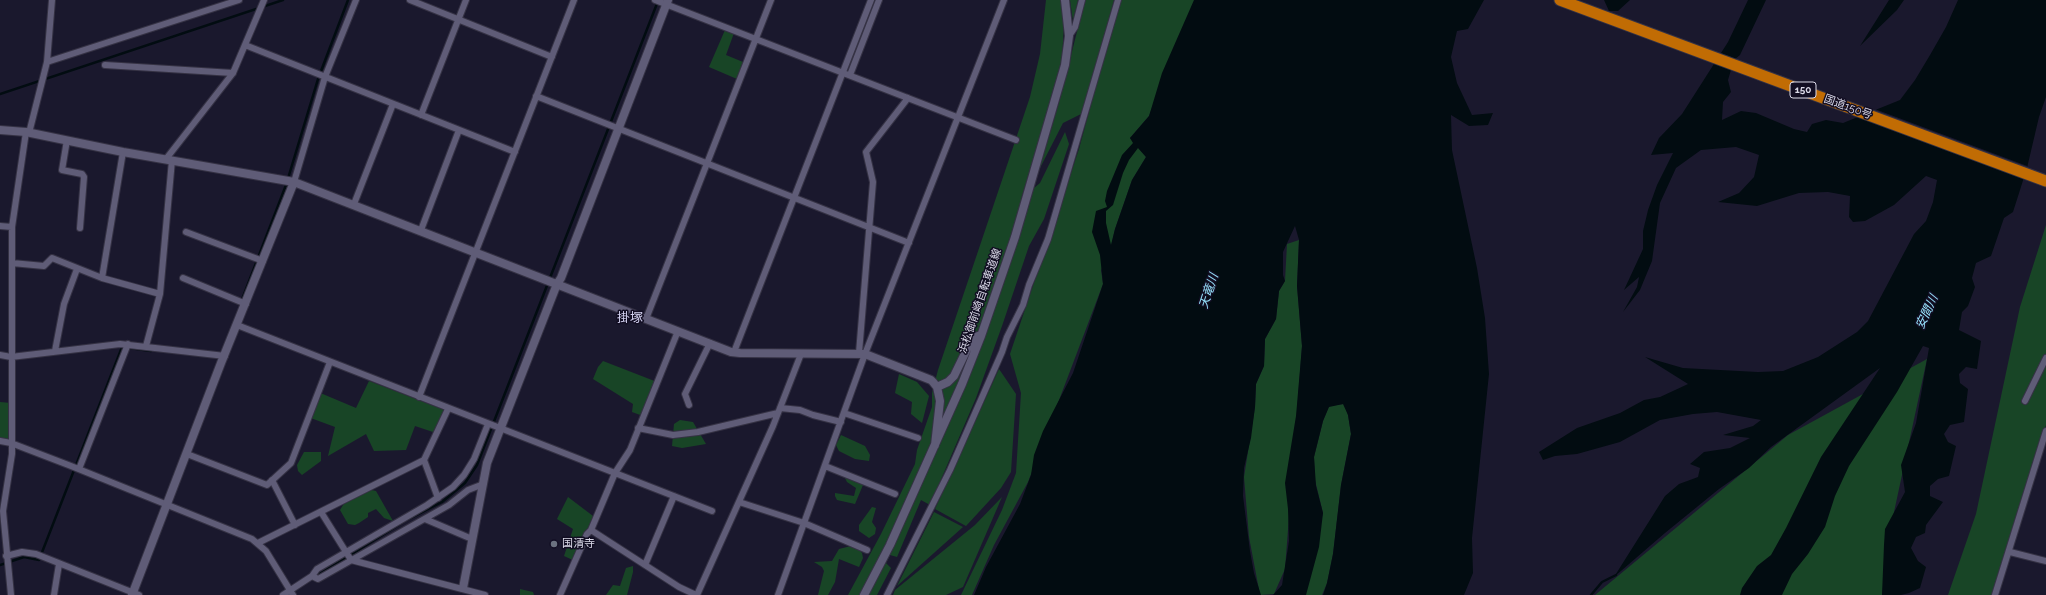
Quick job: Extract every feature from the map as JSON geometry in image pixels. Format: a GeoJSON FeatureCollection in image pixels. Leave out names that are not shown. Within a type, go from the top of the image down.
{"type":"FeatureCollection","features":[{"type":"Feature","properties":{"kind":"highway","name":"国道150号"},"geometry":{"type":"LineString","coordinates":[[1560,0],[2046,181]]}},
{"type":"Feature","properties":{"kind":"street"},"geometry":{"type":"LineString","coordinates":[[11,595],[2,536],[3,512],[12,454],[12,227],[28,132],[47,62],[52,0]]}},
{"type":"Feature","properties":{"kind":"street"},"geometry":{"type":"LineString","coordinates":[[47,62],[239,0]]}},
{"type":"Feature","properties":{"kind":"street"},"geometry":{"type":"LineString","coordinates":[[146,346],[160,294],[169,159],[233,73],[264,0]]}},
{"type":"Feature","properties":{"kind":"street"},"geometry":{"type":"LineString","coordinates":[[6,556],[22,552],[36,554],[135,594],[187,454],[294,182],[325,77],[356,0]]}},
{"type":"Feature","properties":{"kind":"street"},"geometry":{"type":"LineString","coordinates":[[410,0],[552,57]]}},
{"type":"Feature","properties":{"kind":"street"},"geometry":{"type":"LineString","coordinates":[[421,115],[466,0]]}},
{"type":"Feature","properties":{"kind":"street"},"geometry":{"type":"LineString","coordinates":[[419,397],[574,0]]}},
{"type":"Feature","properties":{"kind":"street"},"geometry":{"type":"LineString","coordinates":[[655,0],[667,2],[756,39],[1016,140]]}},
{"type":"Feature","properties":{"kind":"street"},"geometry":{"type":"LineString","coordinates":[[646,319],[771,0]]}},
{"type":"Feature","properties":{"kind":"street"},"geometry":{"type":"LineString","coordinates":[[734,352],[871,0]]}},
{"type":"Feature","properties":{"kind":"street"},"geometry":{"type":"LineString","coordinates":[[850,75],[879,0]]}},
{"type":"Feature","properties":{"kind":"street"},"geometry":{"type":"LineString","coordinates":[[778,595],[841,422],[862,353],[909,243],[1004,0]]}},
{"type":"Feature","properties":{"kind":"street","name":"浜松御前崎自転車道線"},"geometry":{"type":"LineString","coordinates":[[864,595],[890,545],[935,445],[981,335],[1015,237],[1053,111],[1065,65],[1069,36],[1066,0]]}},
{"type":"Feature","properties":{"kind":"street"},"geometry":{"type":"LineString","coordinates":[[1069,36],[1075,27],[1082,0]]}},
{"type":"Feature","properties":{"kind":"street"},"geometry":{"type":"LineString","coordinates":[[887,595],[950,470],[1002,352],[1007,337],[1023,305],[1029,285],[1048,239],[1118,0]]}},
{"type":"Feature","properties":{"kind":"street"},"geometry":{"type":"LineString","coordinates":[[463,591],[487,463],[557,284],[561,278],[667,2]]}},
{"type":"Feature","properties":{"kind":"street"},"geometry":{"type":"LineString","coordinates":[[245,45],[514,152]]}},
{"type":"Feature","properties":{"kind":"street"},"geometry":{"type":"LineString","coordinates":[[105,65],[233,73]]}},
{"type":"Feature","properties":{"kind":"street"},"geometry":{"type":"LineString","coordinates":[[536,96],[909,243]]}},
{"type":"Feature","properties":{"kind":"street"},"geometry":{"type":"LineString","coordinates":[[862,353],[873,182],[866,152],[908,98]]}},
{"type":"Feature","properties":{"kind":"street"},"geometry":{"type":"LineString","coordinates":[[354,204],[393,104]]}},
{"type":"Feature","properties":{"kind":"street"},"geometry":{"type":"LineString","coordinates":[[0,130],[28,132],[124,152],[294,182],[734,352],[800,354],[862,353],[931,380],[937,387],[940,401],[935,445]]}},
{"type":"Feature","properties":{"kind":"street"},"geometry":{"type":"LineString","coordinates":[[421,230],[459,130]]}},
{"type":"Feature","properties":{"kind":"street"},"geometry":{"type":"LineString","coordinates":[[67,140],[62,170],[82,174],[84,177],[80,228]]}},
{"type":"Feature","properties":{"kind":"street"},"geometry":{"type":"LineString","coordinates":[[102,278],[124,152]]}},
{"type":"Feature","properties":{"kind":"street"},"geometry":{"type":"LineString","coordinates":[[0,226],[12,227]]}},
{"type":"Feature","properties":{"kind":"street"},"geometry":{"type":"LineString","coordinates":[[186,232],[263,261]]}},
{"type":"Feature","properties":{"kind":"street"},"geometry":{"type":"LineString","coordinates":[[12,263],[44,266],[52,258],[102,278],[160,294]]}},
{"type":"Feature","properties":{"kind":"street"},"geometry":{"type":"LineString","coordinates":[[55,351],[64,304],[77,269]]}},
{"type":"Feature","properties":{"kind":"street"},"geometry":{"type":"LineString","coordinates":[[183,278],[246,304]]}},
{"type":"Feature","properties":{"kind":"street"},"geometry":{"type":"LineString","coordinates":[[237,325],[448,409],[712,511]]}},
{"type":"Feature","properties":{"kind":"street"},"geometry":{"type":"LineString","coordinates":[[560,595],[587,534],[591,530],[615,473],[630,450],[678,331]]}},
{"type":"Feature","properties":{"kind":"street"},"geometry":{"type":"LineString","coordinates":[[937,387],[948,382],[954,376],[971,341],[975,337],[981,335]]}},
{"type":"Feature","properties":{"kind":"street"},"geometry":{"type":"LineString","coordinates":[[689,405],[685,394],[710,343]]}},
{"type":"Feature","properties":{"kind":"street"},"geometry":{"type":"LineString","coordinates":[[0,355],[11,357],[128,344],[225,356]]}},
{"type":"Feature","properties":{"kind":"street"},"geometry":{"type":"LineString","coordinates":[[79,469],[128,344]]}},
{"type":"Feature","properties":{"kind":"street"},"geometry":{"type":"LineString","coordinates":[[591,530],[678,587],[696,595],[779,411],[800,354]]}},
{"type":"Feature","properties":{"kind":"street"},"geometry":{"type":"LineString","coordinates":[[2025,401],[2046,358]]}},
{"type":"Feature","properties":{"kind":"street"},"geometry":{"type":"LineString","coordinates":[[187,454],[267,485],[291,462],[330,362]]}},
{"type":"Feature","properties":{"kind":"street"},"geometry":{"type":"LineString","coordinates":[[258,543],[424,460],[448,409]]}},
{"type":"Feature","properties":{"kind":"street"},"geometry":{"type":"LineString","coordinates":[[638,428],[673,435],[698,432],[779,411],[800,410],[841,422]]}},
{"type":"Feature","properties":{"kind":"street"},"geometry":{"type":"LineString","coordinates":[[844,413],[918,438]]}},
{"type":"Feature","properties":{"kind":"street"},"geometry":{"type":"LineString","coordinates":[[283,595],[291,593],[312,576],[317,569],[438,498],[453,487],[464,475],[474,459],[488,424]]}},
{"type":"Feature","properties":{"kind":"street"},"geometry":{"type":"LineString","coordinates":[[1995,595],[2010,552],[2046,431]]}},
{"type":"Feature","properties":{"kind":"street"},"geometry":{"type":"LineString","coordinates":[[0,441],[11,443],[79,469],[252,539],[266,551],[291,593]]}},
{"type":"Feature","properties":{"kind":"street"},"geometry":{"type":"LineString","coordinates":[[424,460],[438,498]]}},
{"type":"Feature","properties":{"kind":"street"},"geometry":{"type":"LineString","coordinates":[[825,466],[895,494]]}},
{"type":"Feature","properties":{"kind":"street"},"geometry":{"type":"LineString","coordinates":[[272,480],[295,525]]}},
{"type":"Feature","properties":{"kind":"street"},"geometry":{"type":"LineString","coordinates":[[312,576],[318,579],[450,505],[468,490],[482,485]]}},
{"type":"Feature","properties":{"kind":"street"},"geometry":{"type":"LineString","coordinates":[[645,565],[674,496]]}},
{"type":"Feature","properties":{"kind":"street"},"geometry":{"type":"LineString","coordinates":[[739,502],[804,523],[868,550]]}},
{"type":"Feature","properties":{"kind":"street"},"geometry":{"type":"LineString","coordinates":[[321,512],[351,560],[463,591],[485,595]]}},
{"type":"Feature","properties":{"kind":"street"},"geometry":{"type":"LineString","coordinates":[[425,519],[472,539]]}},
{"type":"Feature","properties":{"kind":"street"},"geometry":{"type":"LineString","coordinates":[[2010,552],[2046,561]]}},
{"type":"Feature","properties":{"kind":"street"},"geometry":{"type":"LineString","coordinates":[[54,595],[59,564]]}},
{"type":"Feature","properties":{"kind":"green space"},"geometry":{"type":"Polygon","coordinates":[[[1046,0],[1061,0],[1064,22],[1062,61],[1052,99],[1021,199],[1040,183],[1065,132],[1069,144],[1044,219],[1029,246],[976,398],[930,505],[921,500],[897,557],[890,555],[886,563],[891,568],[877,595],[848,595],[881,534],[915,464],[917,450],[932,407],[932,393],[938,370],[1030,97],[1040,54],[1046,0]]]}},
{"type":"Feature","properties":{"kind":"green space"},"geometry":{"type":"Polygon","coordinates":[[[1070,0],[1078,0],[1073,21],[1070,0]]]}},
{"type":"Feature","properties":{"kind":"green space"},"geometry":{"type":"Polygon","coordinates":[[[1085,0],[1114,0],[1083,113],[1063,123],[1039,170],[1060,99],[1085,0]]]}},
{"type":"Feature","properties":{"kind":"green space"},"geometry":{"type":"Polygon","coordinates":[[[1119,0],[1195,0],[1149,116],[1130,138],[1146,157],[1132,180],[1115,229],[1111,246],[1101,270],[1103,284],[1028,482],[994,545],[972,595],[961,595],[1002,510],[1016,473],[1021,393],[1010,354],[1079,149],[1119,0]]]}},
{"type":"Feature","properties":{"kind":"green space"},"geometry":{"type":"Polygon","coordinates":[[[725,30],[734,33],[726,55],[743,62],[737,79],[709,67],[725,30]]]}},
{"type":"Feature","properties":{"kind":"green space"},"geometry":{"type":"Polygon","coordinates":[[[2046,225],[2046,425],[2006,564],[1994,595],[1948,595],[1976,514],[2020,307],[2046,225]]]}},
{"type":"Feature","properties":{"kind":"green space"},"geometry":{"type":"Polygon","coordinates":[[[1299,240],[1297,286],[1302,346],[1285,569],[1274,594],[1260,595],[1249,537],[1244,477],[1255,407],[1256,384],[1264,366],[1265,339],[1276,319],[1279,291],[1285,281],[1287,244],[1299,240]]]}},
{"type":"Feature","properties":{"kind":"green space"},"geometry":{"type":"Polygon","coordinates":[[[1927,359],[1894,512],[1882,595],[1595,595],[1788,435],[1927,359]]]}},
{"type":"Feature","properties":{"kind":"green space"},"geometry":{"type":"Polygon","coordinates":[[[603,361],[657,382],[643,416],[632,412],[633,404],[593,379],[598,367],[603,361]]]}},
{"type":"Feature","properties":{"kind":"green space"},"geometry":{"type":"Polygon","coordinates":[[[999,369],[1016,394],[1011,472],[1001,488],[966,526],[935,509],[999,369]]]}},
{"type":"Feature","properties":{"kind":"green space"},"geometry":{"type":"Polygon","coordinates":[[[899,374],[917,382],[929,396],[922,423],[911,414],[912,402],[895,393],[899,374]]]}},
{"type":"Feature","properties":{"kind":"green space"},"geometry":{"type":"Polygon","coordinates":[[[369,381],[447,411],[436,433],[415,426],[406,450],[374,451],[366,434],[328,456],[335,427],[308,417],[318,392],[356,408],[369,381]]]}},
{"type":"Feature","properties":{"kind":"green space"},"geometry":{"type":"Polygon","coordinates":[[[0,402],[11,403],[11,443],[0,441],[0,402]]]}},
{"type":"Feature","properties":{"kind":"green space"},"geometry":{"type":"Polygon","coordinates":[[[1344,404],[1348,415],[1351,434],[1341,485],[1333,554],[1327,583],[1322,595],[1304,595],[1323,513],[1315,480],[1314,457],[1323,421],[1329,406],[1344,404]]]}},
{"type":"Feature","properties":{"kind":"green space"},"geometry":{"type":"Polygon","coordinates":[[[680,420],[693,422],[706,444],[682,448],[672,446],[674,424],[680,420]]]}},
{"type":"Feature","properties":{"kind":"green space"},"geometry":{"type":"Polygon","coordinates":[[[841,435],[865,446],[870,455],[869,461],[855,459],[839,451],[836,445],[841,435]]]}},
{"type":"Feature","properties":{"kind":"green space"},"geometry":{"type":"Polygon","coordinates":[[[304,452],[321,452],[321,461],[302,475],[298,471],[297,465],[304,452]]]}},
{"type":"Feature","properties":{"kind":"green space"},"geometry":{"type":"Polygon","coordinates":[[[849,477],[861,482],[863,485],[855,504],[837,500],[835,496],[835,493],[854,496],[856,488],[847,482],[845,478],[849,477]]]}},
{"type":"Feature","properties":{"kind":"green space"},"geometry":{"type":"Polygon","coordinates":[[[367,489],[376,491],[393,521],[384,518],[376,509],[368,513],[368,517],[359,523],[355,525],[348,524],[340,510],[351,497],[367,489]]]}},
{"type":"Feature","properties":{"kind":"green space"},"geometry":{"type":"Polygon","coordinates":[[[568,497],[593,516],[575,561],[564,556],[573,529],[557,519],[568,497]]]}},
{"type":"Feature","properties":{"kind":"green space"},"geometry":{"type":"Polygon","coordinates":[[[1002,497],[963,587],[946,595],[893,595],[895,590],[975,525],[1002,497]]]}},
{"type":"Feature","properties":{"kind":"green space"},"geometry":{"type":"Polygon","coordinates":[[[872,507],[876,508],[872,522],[876,528],[875,534],[869,538],[859,531],[859,525],[872,507]]]}},
{"type":"Feature","properties":{"kind":"green space"},"geometry":{"type":"Polygon","coordinates":[[[934,512],[963,527],[897,586],[934,512]]]}},
{"type":"Feature","properties":{"kind":"green space"},"geometry":{"type":"Polygon","coordinates":[[[855,545],[862,553],[863,558],[859,567],[839,559],[835,582],[828,595],[818,595],[824,571],[822,567],[814,562],[832,561],[839,549],[855,545]]]}},
{"type":"Feature","properties":{"kind":"green space"},"geometry":{"type":"Polygon","coordinates":[[[633,566],[633,572],[627,595],[606,595],[613,585],[620,586],[626,568],[633,566]]]}},
{"type":"Feature","properties":{"kind":"green space"},"geometry":{"type":"Polygon","coordinates":[[[520,589],[533,592],[534,595],[520,595],[520,589]]]}},
{"type":"Feature","properties":{"kind":"water","name":"天竜川"},"geometry":{"type":"Polygon","coordinates":[[[1194,0],[1484,0],[1468,29],[1457,31],[1451,57],[1457,83],[1472,115],[1493,113],[1488,125],[1469,126],[1451,115],[1452,150],[1477,268],[1485,318],[1489,374],[1472,538],[1473,573],[1464,595],[1323,595],[1333,554],[1341,485],[1351,434],[1348,415],[1343,404],[1329,407],[1323,421],[1314,457],[1316,486],[1323,513],[1319,547],[1306,595],[1273,595],[1282,585],[1289,541],[1288,509],[1285,483],[1296,416],[1302,346],[1297,286],[1299,240],[1295,226],[1283,252],[1283,275],[1285,281],[1279,291],[1276,319],[1265,339],[1264,366],[1256,384],[1251,438],[1244,468],[1243,496],[1250,551],[1254,573],[1261,595],[974,595],[986,567],[1020,504],[1031,475],[1034,455],[1043,431],[1073,373],[1103,284],[1100,255],[1092,232],[1096,211],[1107,207],[1105,201],[1107,191],[1122,155],[1133,143],[1130,138],[1149,116],[1162,73],[1194,0]],[[1138,148],[1129,160],[1123,173],[1113,205],[1106,211],[1106,223],[1111,245],[1132,180],[1146,157],[1138,148]]]}},
{"type":"Feature","properties":{"kind":"water"},"geometry":{"type":"Polygon","coordinates":[[[1604,0],[1630,0],[1618,11],[1609,11],[1604,0]]]}},
{"type":"Feature","properties":{"kind":"water","name":"安間川"},"geometry":{"type":"Polygon","coordinates":[[[1748,0],[1766,0],[1740,55],[1734,60],[1728,80],[1731,92],[1723,102],[1722,120],[1741,111],[1756,113],[1794,129],[1807,132],[1812,124],[1826,120],[1843,123],[1900,100],[1915,80],[1930,55],[1946,27],[1958,0],[2046,0],[2046,97],[2039,117],[2027,168],[2013,212],[2004,218],[1991,256],[1976,263],[1972,278],[1975,287],[1968,306],[1962,312],[1959,330],[1981,341],[1977,369],[1966,367],[1959,374],[1960,383],[1968,389],[1964,422],[1950,425],[1944,434],[1948,442],[1956,446],[1949,476],[1938,479],[1930,486],[1930,496],[1943,502],[1926,525],[1925,533],[1916,537],[1911,548],[1918,561],[1926,567],[1920,588],[1909,593],[1901,595],[1882,595],[1885,529],[1905,492],[1901,465],[1916,423],[1929,348],[1923,346],[1897,392],[1849,466],[1835,496],[1825,527],[1808,554],[1792,574],[1782,595],[1740,595],[1742,588],[1757,566],[1771,555],[1821,457],[1880,368],[1771,447],[1749,468],[1719,489],[1614,577],[1665,496],[1679,484],[1698,477],[1700,468],[1690,464],[1704,452],[1730,448],[1750,438],[1723,435],[1753,426],[1761,420],[1717,412],[1693,414],[1660,420],[1620,442],[1577,454],[1555,456],[1543,460],[1539,452],[1577,428],[1620,413],[1644,400],[1660,397],[1688,384],[1645,357],[1683,368],[1758,372],[1783,371],[1818,357],[1857,332],[1868,321],[1914,234],[1926,221],[1933,202],[1937,180],[1926,176],[1894,205],[1865,221],[1853,222],[1849,217],[1850,196],[1828,192],[1799,193],[1757,206],[1718,202],[1739,193],[1754,177],[1759,155],[1736,147],[1701,150],[1676,168],[1660,203],[1652,261],[1640,290],[1623,312],[1637,287],[1639,277],[1624,290],[1643,249],[1643,231],[1648,210],[1657,185],[1673,153],[1651,155],[1659,138],[1682,114],[1728,42],[1748,0]]]}},
{"type":"Feature","properties":{"kind":"water"},"geometry":{"type":"Polygon","coordinates":[[[1889,0],[1904,0],[1897,10],[1860,46],[1889,0]]]}},
{"type":"Feature","properties":{"kind":"pier"},"geometry":{"type":"Polygon","coordinates":[[[1872,108],[2030,167],[2029,169],[1857,115],[1872,108]]]}},
{"type":"Feature","properties":{"kind":"waterway"},"geometry":{"type":"LineString","coordinates":[[0,94],[283,0]]}},
{"type":"Feature","properties":{"kind":"waterway"},"geometry":{"type":"LineString","coordinates":[[241,302],[286,185],[318,79],[348,0]]}},
{"type":"Feature","properties":{"kind":"waterway"},"geometry":{"type":"LineString","coordinates":[[315,577],[405,521],[442,502],[465,483],[477,465],[658,1]]}},
{"type":"Feature","properties":{"kind":"waterway"},"geometry":{"type":"LineString","coordinates":[[0,565],[24,557],[39,560],[122,347],[151,351]]}},
{"type":"Feature","properties":{"kind":"waterway"},"geometry":{"type":"LineString","coordinates":[[1591,595],[1602,582],[1616,575]]}},
{"type":"Feature","properties":{"kind":"place","name":"国清寺"},"geometry":{"type":"Point","coordinates":[554,544]}},
{"type":"Feature","properties":{"kind":"district","name":"掛塚"},"geometry":{"type":"Point","coordinates":[630,318]}}]}
